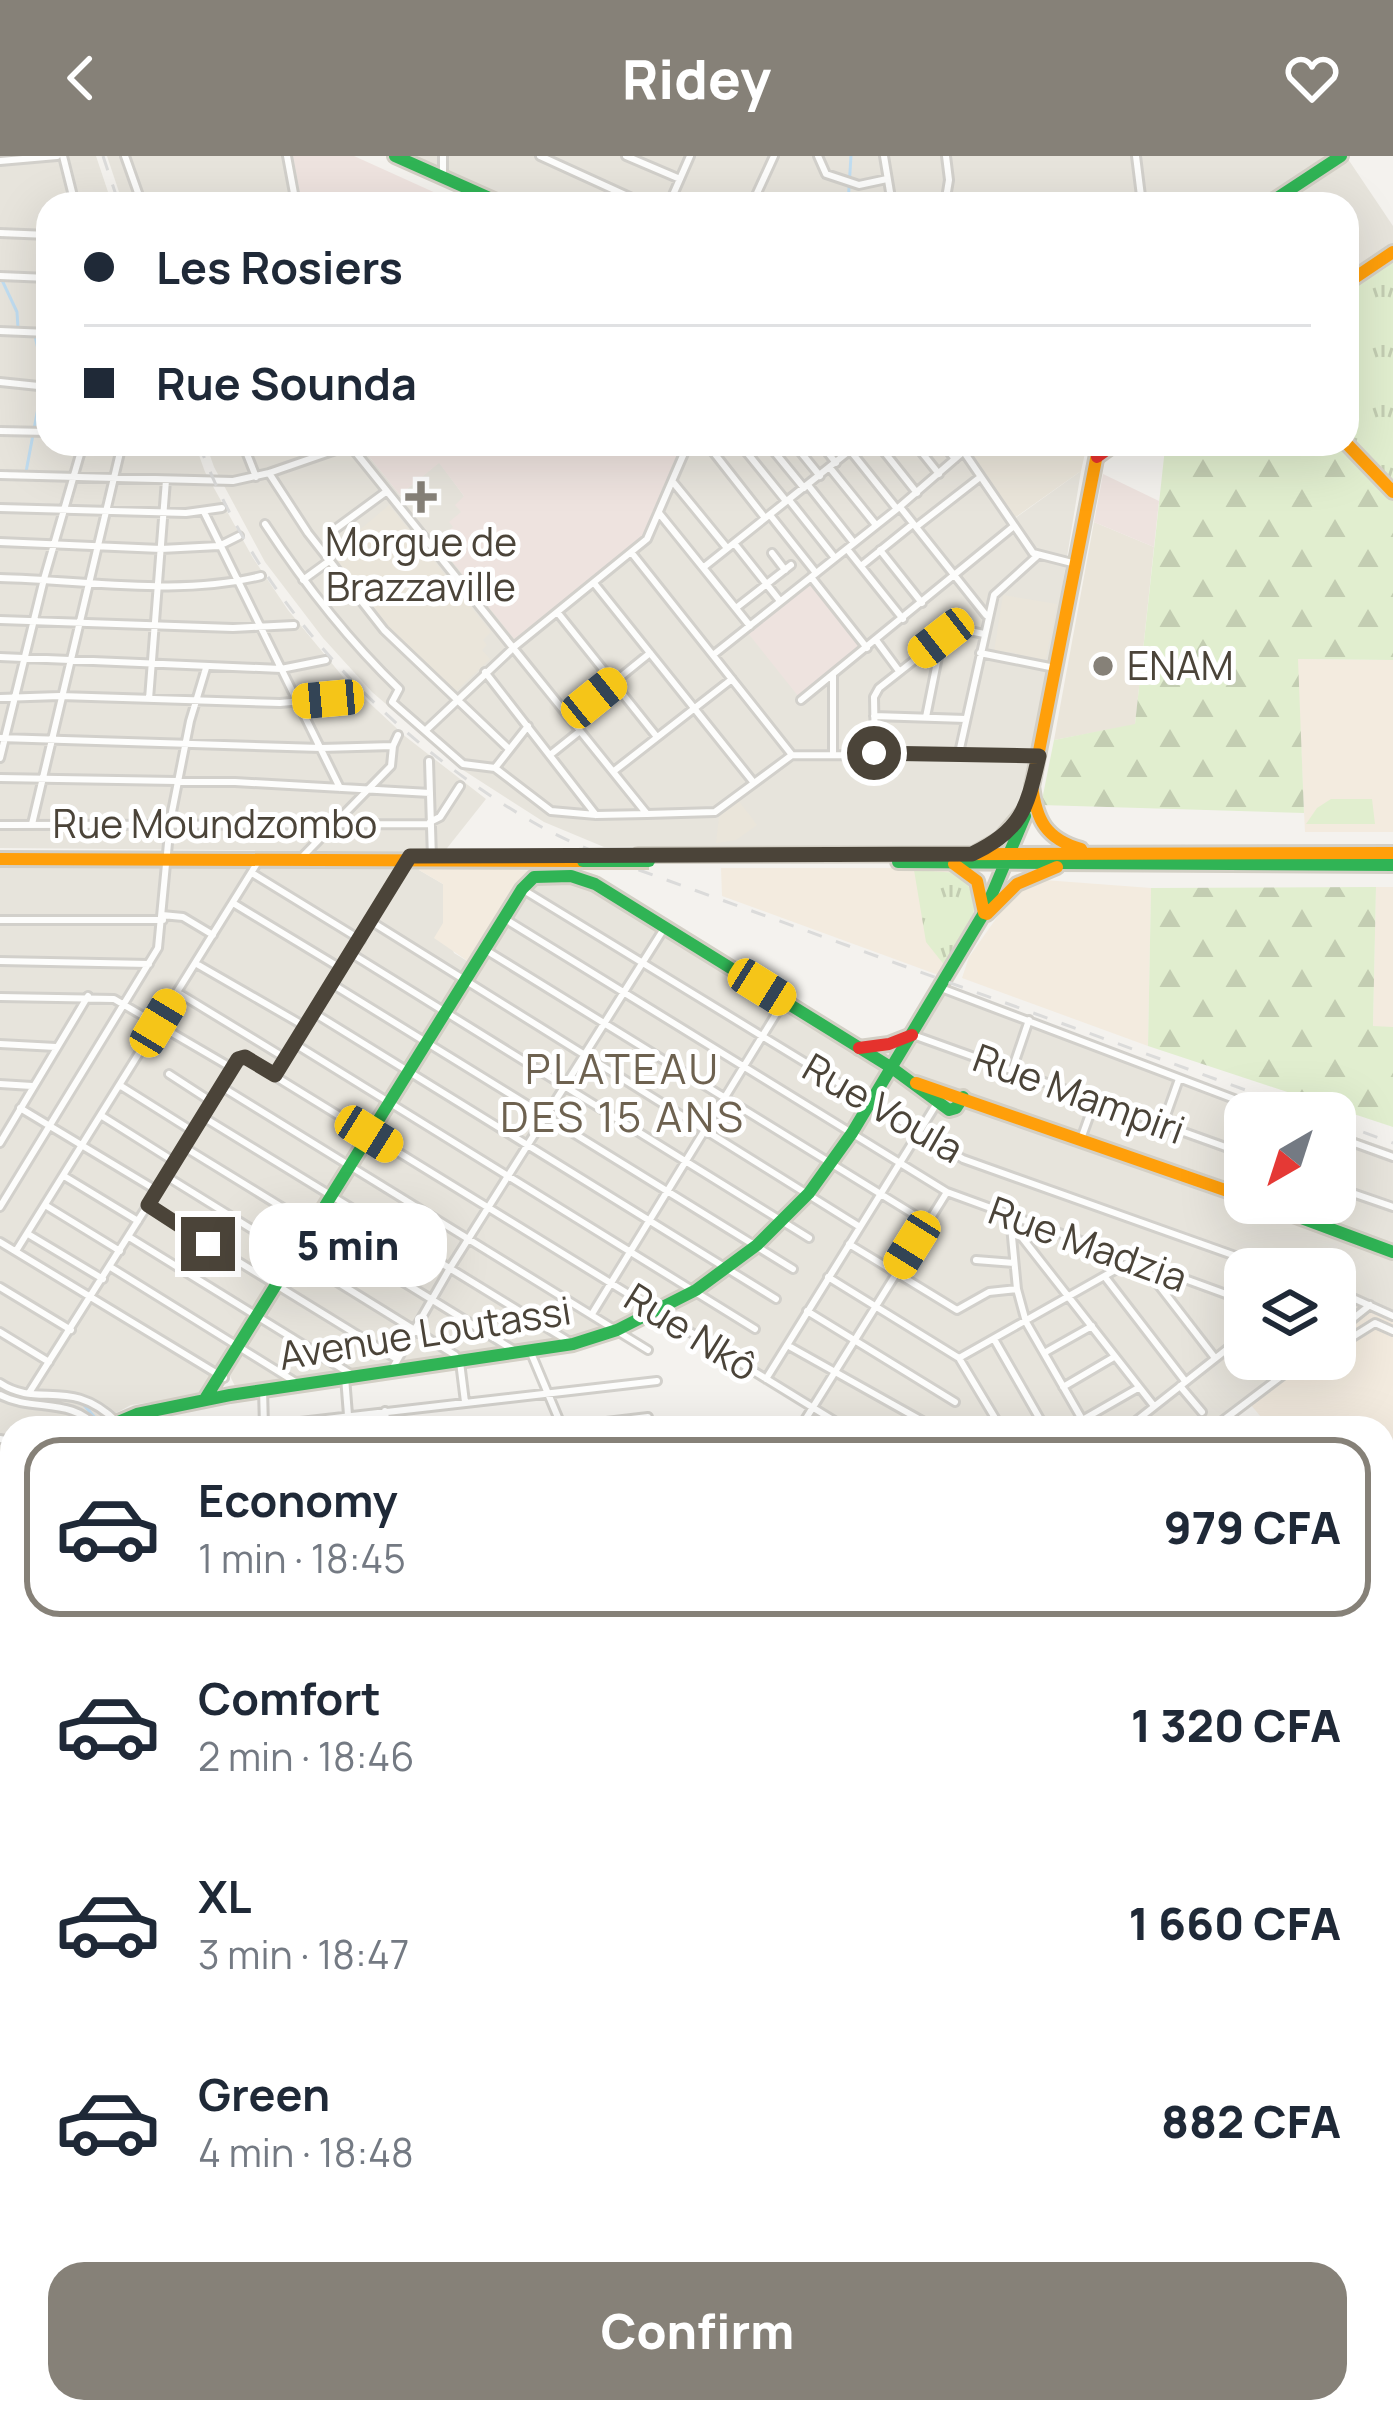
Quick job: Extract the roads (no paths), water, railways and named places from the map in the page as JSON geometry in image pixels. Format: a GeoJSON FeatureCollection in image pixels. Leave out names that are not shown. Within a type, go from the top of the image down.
{"type":"FeatureCollection","features":[{"type":"Feature","properties":{"kind":"main road"},"geometry":{"type":"LineString","coordinates":[[395,156],[476,192]]}},
{"type":"Feature","properties":{"kind":"main road"},"geometry":{"type":"LineString","coordinates":[[1286,192],[1341,156]]}},
{"type":"Feature","properties":{"kind":"main road"},"geometry":{"type":"LineString","coordinates":[[1359,275],[1393,252]]}},
{"type":"Feature","properties":{"kind":"main road","name":"Avenue Loutassi"},"geometry":{"type":"LineString","coordinates":[[144,1416],[393,1365],[460,1362],[573,1344],[617,1330],[696,1290],[782,1221],[852,1133],[986,914],[1012,858],[1039,756],[1097,456]]}},
{"type":"Feature","properties":{"kind":"main road"},"geometry":{"type":"LineString","coordinates":[[1358,456],[1393,492]]}},
{"type":"Feature","properties":{"kind":"main road"},"geometry":{"type":"LineString","coordinates":[[1032,785],[1034,807],[1045,833],[1065,845],[1102,853]]}},
{"type":"Feature","properties":{"kind":"main road"},"geometry":{"type":"LineString","coordinates":[[972,854],[1000,839],[1026,812]]}},
{"type":"Feature","properties":{"kind":"main road"},"geometry":{"type":"LineString","coordinates":[[643,858],[951,862],[1102,853],[1393,853]]}},
{"type":"Feature","properties":{"kind":"main road"},"geometry":{"type":"LineString","coordinates":[[0,856],[972,854],[1070,863],[1393,865]]}},
{"type":"Feature","properties":{"kind":"main road"},"geometry":{"type":"LineString","coordinates":[[167,857],[255,866],[409,858]]}},
{"type":"Feature","properties":{"kind":"main road"},"geometry":{"type":"LineString","coordinates":[[951,862],[977,881],[986,914],[1017,884],[1070,863]]}},
{"type":"Feature","properties":{"kind":"main road"},"geometry":{"type":"LineString","coordinates":[[205,1400],[503,918],[534,877],[552,874],[595,884],[892,1068],[937,1103],[952,1110],[963,1096]]}},
{"type":"Feature","properties":{"kind":"main road"},"geometry":{"type":"LineString","coordinates":[[859,1048],[885,1046],[913,1035]]}},
{"type":"Feature","properties":{"kind":"main road"},"geometry":{"type":"LineString","coordinates":[[909,1081],[1224,1190]]}},
{"type":"Feature","properties":{"kind":"main road"},"geometry":{"type":"LineString","coordinates":[[1320,1224],[1393,1252]]}},
{"type":"Feature","properties":{"kind":"main road"},"geometry":{"type":"LineString","coordinates":[[222,1375],[230,1395]]}},
{"type":"Feature","properties":{"kind":"street"},"geometry":{"type":"LineString","coordinates":[[0,161],[60,156],[71,192]]}},
{"type":"Feature","properties":{"kind":"street"},"geometry":{"type":"LineString","coordinates":[[125,156],[138,192]]}},
{"type":"Feature","properties":{"kind":"street"},"geometry":{"type":"LineString","coordinates":[[287,156],[294,192]]}},
{"type":"Feature","properties":{"kind":"street"},"geometry":{"type":"LineString","coordinates":[[443,156],[443,177]]}},
{"type":"Feature","properties":{"kind":"street"},"geometry":{"type":"LineString","coordinates":[[540,156],[619,192]]}},
{"type":"Feature","properties":{"kind":"street"},"geometry":{"type":"LineString","coordinates":[[626,156],[680,179]]}},
{"type":"Feature","properties":{"kind":"street"},"geometry":{"type":"LineString","coordinates":[[674,192],[691,156]]}},
{"type":"Feature","properties":{"kind":"street"},"geometry":{"type":"LineString","coordinates":[[758,192],[774,156]]}},
{"type":"Feature","properties":{"kind":"street"},"geometry":{"type":"LineString","coordinates":[[818,156],[826,174],[856,185],[887,179]]}},
{"type":"Feature","properties":{"kind":"street"},"geometry":{"type":"LineString","coordinates":[[884,156],[890,192]]}},
{"type":"Feature","properties":{"kind":"street"},"geometry":{"type":"LineString","coordinates":[[946,156],[947,192]]}},
{"type":"Feature","properties":{"kind":"street"},"geometry":{"type":"LineString","coordinates":[[1136,156],[1140,192]]}},
{"type":"Feature","properties":{"kind":"street"},"geometry":{"type":"LineString","coordinates":[[0,233],[36,234]]}},
{"type":"Feature","properties":{"kind":"street"},"geometry":{"type":"LineString","coordinates":[[0,276],[36,278]]}},
{"type":"Feature","properties":{"kind":"street"},"geometry":{"type":"LineString","coordinates":[[0,331],[36,332]]}},
{"type":"Feature","properties":{"kind":"street"},"geometry":{"type":"LineString","coordinates":[[0,382],[36,386]]}},
{"type":"Feature","properties":{"kind":"street"},"geometry":{"type":"LineString","coordinates":[[0,431],[36,431]]}},
{"type":"Feature","properties":{"kind":"street"},"geometry":{"type":"LineString","coordinates":[[0,758],[80,456]]}},
{"type":"Feature","properties":{"kind":"street"},"geometry":{"type":"LineString","coordinates":[[32,824],[119,456]]}},
{"type":"Feature","properties":{"kind":"street"},"geometry":{"type":"LineString","coordinates":[[248,456],[256,477]]}},
{"type":"Feature","properties":{"kind":"street"},"geometry":{"type":"LineString","coordinates":[[0,475],[113,480],[256,477],[318,456]]}},
{"type":"Feature","properties":{"kind":"street"},"geometry":{"type":"LineString","coordinates":[[359,456],[647,814]]}},
{"type":"Feature","properties":{"kind":"street"},"geometry":{"type":"LineString","coordinates":[[425,731],[514,646],[650,536],[683,456]]}},
{"type":"Feature","properties":{"kind":"street"},"geometry":{"type":"LineString","coordinates":[[717,456],[867,648]]}},
{"type":"Feature","properties":{"kind":"street"},"geometry":{"type":"LineString","coordinates":[[750,456],[835,558]]}},
{"type":"Feature","properties":{"kind":"street"},"geometry":{"type":"LineString","coordinates":[[777,456],[806,487],[903,619]]}},
{"type":"Feature","properties":{"kind":"street"},"geometry":{"type":"LineString","coordinates":[[804,456],[820,476]]}},
{"type":"Feature","properties":{"kind":"street"},"geometry":{"type":"LineString","coordinates":[[828,456],[876,525]]}},
{"type":"Feature","properties":{"kind":"street"},"geometry":{"type":"LineString","coordinates":[[704,567],[840,456]]}},
{"type":"Feature","properties":{"kind":"street"},"geometry":{"type":"LineString","coordinates":[[856,456],[986,615]]}},
{"type":"Feature","properties":{"kind":"street"},"geometry":{"type":"LineString","coordinates":[[888,456],[917,493]]}},
{"type":"Feature","properties":{"kind":"street"},"geometry":{"type":"LineString","coordinates":[[925,456],[939,474]]}},
{"type":"Feature","properties":{"kind":"street"},"geometry":{"type":"LineString","coordinates":[[713,655],[899,508],[957,456]]}},
{"type":"Feature","properties":{"kind":"street"},"geometry":{"type":"LineString","coordinates":[[968,456],[1036,556],[1076,564]]}},
{"type":"Feature","properties":{"kind":"street"},"geometry":{"type":"LineString","coordinates":[[269,473],[329,561],[398,646],[509,749]]}},
{"type":"Feature","properties":{"kind":"street"},"geometry":{"type":"LineString","coordinates":[[861,566],[980,477]]}},
{"type":"Feature","properties":{"kind":"street"},"geometry":{"type":"LineString","coordinates":[[149,700],[166,480]]}},
{"type":"Feature","properties":{"kind":"street"},"geometry":{"type":"LineString","coordinates":[[673,482],[780,601]]}},
{"type":"Feature","properties":{"kind":"street"},"geometry":{"type":"LineString","coordinates":[[334,530],[387,491]]}},
{"type":"Feature","properties":{"kind":"street"},"geometry":{"type":"LineString","coordinates":[[0,508],[204,512],[222,508]]}},
{"type":"Feature","properties":{"kind":"street"},"geometry":{"type":"LineString","coordinates":[[204,512],[340,788]]}},
{"type":"Feature","properties":{"kind":"street"},"geometry":{"type":"LineString","coordinates":[[659,513],[750,626]]}},
{"type":"Feature","properties":{"kind":"street"},"geometry":{"type":"LineString","coordinates":[[265,524],[355,648],[399,689],[392,703],[468,767],[495,768],[550,811],[596,815],[716,812],[792,755],[1039,756]]}},
{"type":"Feature","properties":{"kind":"street"},"geometry":{"type":"LineString","coordinates":[[801,700],[1014,526]]}},
{"type":"Feature","properties":{"kind":"street"},"geometry":{"type":"LineString","coordinates":[[0,542],[161,549],[219,546],[239,536]]}},
{"type":"Feature","properties":{"kind":"street"},"geometry":{"type":"LineString","coordinates":[[880,550],[922,603]]}},
{"type":"Feature","properties":{"kind":"street"},"geometry":{"type":"LineString","coordinates":[[631,553],[792,755]]}},
{"type":"Feature","properties":{"kind":"street"},"geometry":{"type":"LineString","coordinates":[[736,608],[788,568],[772,553]]}},
{"type":"Feature","properties":{"kind":"street"},"geometry":{"type":"LineString","coordinates":[[959,754],[986,615],[996,592],[1036,556]]}},
{"type":"Feature","properties":{"kind":"street"},"geometry":{"type":"LineString","coordinates":[[302,580],[329,561]]}},
{"type":"Feature","properties":{"kind":"street"},"geometry":{"type":"LineString","coordinates":[[0,578],[159,584],[238,582],[261,576]]}},
{"type":"Feature","properties":{"kind":"street"},"geometry":{"type":"LineString","coordinates":[[594,583],[754,783]]}},
{"type":"Feature","properties":{"kind":"street"},"geometry":{"type":"LineString","coordinates":[[557,612],[657,737]]}},
{"type":"Feature","properties":{"kind":"street"},"geometry":{"type":"LineString","coordinates":[[0,620],[294,625]]}},
{"type":"Feature","properties":{"kind":"street"},"geometry":{"type":"LineString","coordinates":[[874,753],[876,692],[957,628],[984,634]]}},
{"type":"Feature","properties":{"kind":"street"},"geometry":{"type":"LineString","coordinates":[[926,717],[941,638]]}},
{"type":"Feature","properties":{"kind":"street"},"geometry":{"type":"LineString","coordinates":[[876,640],[899,671]]}},
{"type":"Feature","properties":{"kind":"street"},"geometry":{"type":"LineString","coordinates":[[571,717],[650,652]]}},
{"type":"Feature","properties":{"kind":"street"},"geometry":{"type":"LineString","coordinates":[[980,652],[1055,668]]}},
{"type":"Feature","properties":{"kind":"street"},"geometry":{"type":"LineString","coordinates":[[0,657],[281,669],[326,660]]}},
{"type":"Feature","properties":{"kind":"street"},"geometry":{"type":"LineString","coordinates":[[0,1207],[161,939],[170,822],[185,742],[206,668]]}},
{"type":"Feature","properties":{"kind":"street"},"geometry":{"type":"LineString","coordinates":[[485,672],[596,815]]}},
{"type":"Feature","properties":{"kind":"street"},"geometry":{"type":"LineString","coordinates":[[833,675],[833,753]]}},
{"type":"Feature","properties":{"kind":"street"},"geometry":{"type":"LineString","coordinates":[[614,771],[732,679]]}},
{"type":"Feature","properties":{"kind":"street"},"geometry":{"type":"LineString","coordinates":[[0,698],[298,702],[357,696]]}},
{"type":"Feature","properties":{"kind":"street"},"geometry":{"type":"LineString","coordinates":[[874,716],[966,719]]}},
{"type":"Feature","properties":{"kind":"street"},"geometry":{"type":"LineString","coordinates":[[495,768],[528,727]]}},
{"type":"Feature","properties":{"kind":"street"},"geometry":{"type":"LineString","coordinates":[[550,755],[581,730]]}},
{"type":"Feature","properties":{"kind":"street"},"geometry":{"type":"LineString","coordinates":[[304,855],[393,762],[398,735]]}},
{"type":"Feature","properties":{"kind":"street"},"geometry":{"type":"LineString","coordinates":[[2,738],[393,746]]}},
{"type":"Feature","properties":{"kind":"street"},"geometry":{"type":"LineString","coordinates":[[429,760],[432,858]]}},
{"type":"Feature","properties":{"kind":"street"},"geometry":{"type":"LineString","coordinates":[[0,778],[430,793]]}},
{"type":"Feature","properties":{"kind":"street"},"geometry":{"type":"LineString","coordinates":[[430,823],[440,817],[460,786]]}},
{"type":"Feature","properties":{"kind":"street","name":"Rue Moundzombo"},"geometry":{"type":"LineString","coordinates":[[0,825],[430,823]]}},
{"type":"Feature","properties":{"kind":"street"},"geometry":{"type":"LineString","coordinates":[[275,1075],[409,858]]}},
{"type":"Feature","properties":{"kind":"street"},"geometry":{"type":"LineString","coordinates":[[16,1251],[255,866],[361,940]]}},
{"type":"Feature","properties":{"kind":"street","name":"Rue Voula"},"geometry":{"type":"LineString","coordinates":[[522,889],[963,1159],[1224,1252]]}},
{"type":"Feature","properties":{"kind":"street"},"geometry":{"type":"LineString","coordinates":[[233,903],[342,970]]}},
{"type":"Feature","properties":{"kind":"street"},"geometry":{"type":"LineString","coordinates":[[0,920],[183,917],[212,935]]}},
{"type":"Feature","properties":{"kind":"street","name":"Rue Madzia"},"geometry":{"type":"LineString","coordinates":[[503,918],[947,1192],[1011,1221],[1224,1294]]}},
{"type":"Feature","properties":{"kind":"street"},"geometry":{"type":"LineString","coordinates":[[372,922],[860,1227]]}},
{"type":"Feature","properties":{"kind":"street"},"geometry":{"type":"LineString","coordinates":[[148,1205],[393,1365],[665,927]]}},
{"type":"Feature","properties":{"kind":"street"},"geometry":{"type":"LineString","coordinates":[[484,949],[926,1222]]}},
{"type":"Feature","properties":{"kind":"street"},"geometry":{"type":"LineString","coordinates":[[352,954],[808,1238]]}},
{"type":"Feature","properties":{"kind":"street"},"geometry":{"type":"LineString","coordinates":[[0,962],[149,964]]}},
{"type":"Feature","properties":{"kind":"street"},"geometry":{"type":"LineString","coordinates":[[195,963],[305,1027]]}},
{"type":"Feature","properties":{"kind":"street"},"geometry":{"type":"LineString","coordinates":[[332,984],[793,1269]]}},
{"type":"Feature","properties":{"kind":"street"},"geometry":{"type":"LineString","coordinates":[[941,988],[1224,1096]]}},
{"type":"Feature","properties":{"kind":"street"},"geometry":{"type":"LineString","coordinates":[[177,992],[285,1058]]}},
{"type":"Feature","properties":{"kind":"street"},"geometry":{"type":"LineString","coordinates":[[0,1144],[5,1124],[20,1108],[88,996]]}},
{"type":"Feature","properties":{"kind":"street","name":"Rue Nkô"},"geometry":{"type":"LineString","coordinates":[[0,997],[88,996],[125,1004],[232,1068],[242,1056],[828,1416]]}},
{"type":"Feature","properties":{"kind":"street"},"geometry":{"type":"LineString","coordinates":[[592,1314],[784,1001]]}},
{"type":"Feature","properties":{"kind":"street"},"geometry":{"type":"LineString","coordinates":[[314,1013],[776,1299]]}},
{"type":"Feature","properties":{"kind":"street"},"geometry":{"type":"LineString","coordinates":[[1012,1070],[1029,1020]]}},
{"type":"Feature","properties":{"kind":"street","name":"Rue Mampiri"},"geometry":{"type":"LineString","coordinates":[[913,1035],[1224,1146]]}},
{"type":"Feature","properties":{"kind":"street"},"geometry":{"type":"LineString","coordinates":[[0,1044],[56,1047]]}},
{"type":"Feature","properties":{"kind":"street"},"geometry":{"type":"LineString","coordinates":[[295,1044],[755,1329]]}},
{"type":"Feature","properties":{"kind":"street"},"geometry":{"type":"LineString","coordinates":[[29,1393],[232,1068]]}},
{"type":"Feature","properties":{"kind":"street"},"geometry":{"type":"LineString","coordinates":[[169,1074],[212,1102]]}},
{"type":"Feature","properties":{"kind":"street"},"geometry":{"type":"LineString","coordinates":[[1163,1124],[1179,1079]]}},
{"type":"Feature","properties":{"kind":"street"},"geometry":{"type":"LineString","coordinates":[[0,1084],[34,1086]]}},
{"type":"Feature","properties":{"kind":"street"},"geometry":{"type":"LineString","coordinates":[[119,1085],[194,1132]]}},
{"type":"Feature","properties":{"kind":"street"},"geometry":{"type":"LineString","coordinates":[[220,1086],[648,1350]]}},
{"type":"Feature","properties":{"kind":"street"},"geometry":{"type":"LineString","coordinates":[[1081,1139],[1095,1100]]}},
{"type":"Feature","properties":{"kind":"street"},"geometry":{"type":"LineString","coordinates":[[766,1379],[937,1103]]}},
{"type":"Feature","properties":{"kind":"street"},"geometry":{"type":"LineString","coordinates":[[20,1108],[156,1191]]}},
{"type":"Feature","properties":{"kind":"street"},"geometry":{"type":"LineString","coordinates":[[101,1115],[175,1162]]}},
{"type":"Feature","properties":{"kind":"street"},"geometry":{"type":"LineString","coordinates":[[202,1117],[573,1344]]}},
{"type":"Feature","properties":{"kind":"street"},"geometry":{"type":"LineString","coordinates":[[1356,1143],[1393,1156]]}},
{"type":"Feature","properties":{"kind":"street"},"geometry":{"type":"LineString","coordinates":[[184,1147],[525,1353],[549,1393],[556,1416]]}},
{"type":"Feature","properties":{"kind":"street"},"geometry":{"type":"LineString","coordinates":[[62,1176],[138,1221]]}},
{"type":"Feature","properties":{"kind":"street"},"geometry":{"type":"LineString","coordinates":[[166,1176],[460,1362],[465,1402]]}},
{"type":"Feature","properties":{"kind":"street"},"geometry":{"type":"LineString","coordinates":[[807,1416],[947,1192]]}},
{"type":"Feature","properties":{"kind":"street"},"geometry":{"type":"LineString","coordinates":[[1356,1194],[1393,1208]]}},
{"type":"Feature","properties":{"kind":"street"},"geometry":{"type":"LineString","coordinates":[[45,1204],[120,1251]]}},
{"type":"Feature","properties":{"kind":"street"},"geometry":{"type":"LineString","coordinates":[[1011,1221],[1017,1289],[1026,1322],[1080,1416]]}},
{"type":"Feature","properties":{"kind":"street"},"geometry":{"type":"LineString","coordinates":[[1011,1221],[1154,1406]]}},
{"type":"Feature","properties":{"kind":"street"},"geometry":{"type":"LineString","coordinates":[[28,1234],[103,1280]]}},
{"type":"Feature","properties":{"kind":"street"},"geometry":{"type":"LineString","coordinates":[[129,1237],[349,1376],[348,1415]]}},
{"type":"Feature","properties":{"kind":"street"},"geometry":{"type":"LineString","coordinates":[[0,1242],[222,1375]]}},
{"type":"Feature","properties":{"kind":"street"},"geometry":{"type":"LineString","coordinates":[[849,1244],[957,1310],[989,1292],[1017,1289]]}},
{"type":"Feature","properties":{"kind":"street"},"geometry":{"type":"LineString","coordinates":[[976,1260],[1014,1264]]}},
{"type":"Feature","properties":{"kind":"street"},"geometry":{"type":"LineString","coordinates":[[959,1358],[1131,1261]]}},
{"type":"Feature","properties":{"kind":"street"},"geometry":{"type":"LineString","coordinates":[[1144,1265],[1215,1358]]}},
{"type":"Feature","properties":{"kind":"street"},"geometry":{"type":"LineString","coordinates":[[111,1267],[297,1384]]}},
{"type":"Feature","properties":{"kind":"street"},"geometry":{"type":"LineString","coordinates":[[1105,1276],[1202,1412]]}},
{"type":"Feature","properties":{"kind":"street"},"geometry":{"type":"LineString","coordinates":[[828,1277],[959,1358],[994,1416]]}},
{"type":"Feature","properties":{"kind":"street"},"geometry":{"type":"LineString","coordinates":[[0,1287],[70,1330]]}},
{"type":"Feature","properties":{"kind":"street"},"geometry":{"type":"LineString","coordinates":[[1356,1299],[1393,1316]]}},
{"type":"Feature","properties":{"kind":"street"},"geometry":{"type":"LineString","coordinates":[[1356,1317],[1370,1305]]}},
{"type":"Feature","properties":{"kind":"street"},"geometry":{"type":"LineString","coordinates":[[807,1311],[955,1402]]}},
{"type":"Feature","properties":{"kind":"street"},"geometry":{"type":"LineString","coordinates":[[1356,1335],[1375,1323],[1393,1331]]}},
{"type":"Feature","properties":{"kind":"street"},"geometry":{"type":"LineString","coordinates":[[1044,1353],[1092,1326]]}},
{"type":"Feature","properties":{"kind":"street"},"geometry":{"type":"LineString","coordinates":[[0,1332],[49,1363]]}},
{"type":"Feature","properties":{"kind":"street"},"geometry":{"type":"LineString","coordinates":[[994,1339],[1038,1416]]}},
{"type":"Feature","properties":{"kind":"street"},"geometry":{"type":"LineString","coordinates":[[787,1345],[913,1416]]}},
{"type":"Feature","properties":{"kind":"street"},"geometry":{"type":"LineString","coordinates":[[1142,1416],[1224,1351]]}},
{"type":"Feature","properties":{"kind":"street"},"geometry":{"type":"LineString","coordinates":[[1063,1387],[1114,1357]]}},
{"type":"Feature","properties":{"kind":"street"},"geometry":{"type":"LineString","coordinates":[[1229,1416],[1278,1380]]}},
{"type":"Feature","properties":{"kind":"street"},"geometry":{"type":"LineString","coordinates":[[341,1416],[657,1381]]}},
{"type":"Feature","properties":{"kind":"street"},"geometry":{"type":"LineString","coordinates":[[0,1383],[12,1390],[82,1398],[94,1402],[101,1416]]}},
{"type":"Feature","properties":{"kind":"street"},"geometry":{"type":"LineString","coordinates":[[1097,1416],[1138,1388]]}},
{"type":"Feature","properties":{"kind":"street"},"geometry":{"type":"LineString","coordinates":[[263,1389],[264,1416]]}},
{"type":"Feature","properties":{"kind":"street"},"geometry":{"type":"LineString","coordinates":[[0,1395],[30,1406],[70,1408],[86,1416]]}},
{"type":"Feature","properties":{"kind":"street"},"geometry":{"type":"LineString","coordinates":[[386,1411],[386,1416]]}},
{"type":"Feature","properties":{"kind":"waterway"},"geometry":{"type":"LineString","coordinates":[[849,192],[851,156]]}},
{"type":"Feature","properties":{"kind":"waterway"},"geometry":{"type":"LineString","coordinates":[[0,276],[17,312],[18,328]]}},
{"type":"Feature","properties":{"kind":"waterway"},"geometry":{"type":"LineString","coordinates":[[35,336],[36,340]]}},
{"type":"Feature","properties":{"kind":"waterway"},"geometry":{"type":"LineString","coordinates":[[26,472],[36,419]]}},
{"type":"Feature","properties":{"kind":"waterway"},"geometry":{"type":"LineString","coordinates":[[0,1388],[35,1400],[57,1397]]}},
{"type":"Feature","properties":{"kind":"waterway"},"geometry":{"type":"LineString","coordinates":[[72,1400],[94,1416]]}},
{"type":"Feature","properties":{"kind":"railway"},"geometry":{"type":"LineString","coordinates":[[103,156],[115,192]]}},
{"type":"Feature","properties":{"kind":"railway"},"geometry":{"type":"LineString","coordinates":[[204,456],[256,558],[333,660],[427,749],[531,821],[639,870],[1251,1092]]}},
{"type":"Feature","properties":{"kind":"railway"},"geometry":{"type":"LineString","coordinates":[[1356,1130],[1393,1143]]}},
{"type":"Feature","properties":{"kind":"place","name":"Morgue de Brazzaville"},"geometry":{"type":"Point","coordinates":[421,497]}},
{"type":"Feature","properties":{"kind":"place","name":"ENAM"},"geometry":{"type":"Point","coordinates":[1103,666]}},
{"type":"Feature","properties":{"kind":"district","name":"PLATEAU DES 15 ANS"},"geometry":{"type":"Point","coordinates":[623,1093]}}]}
